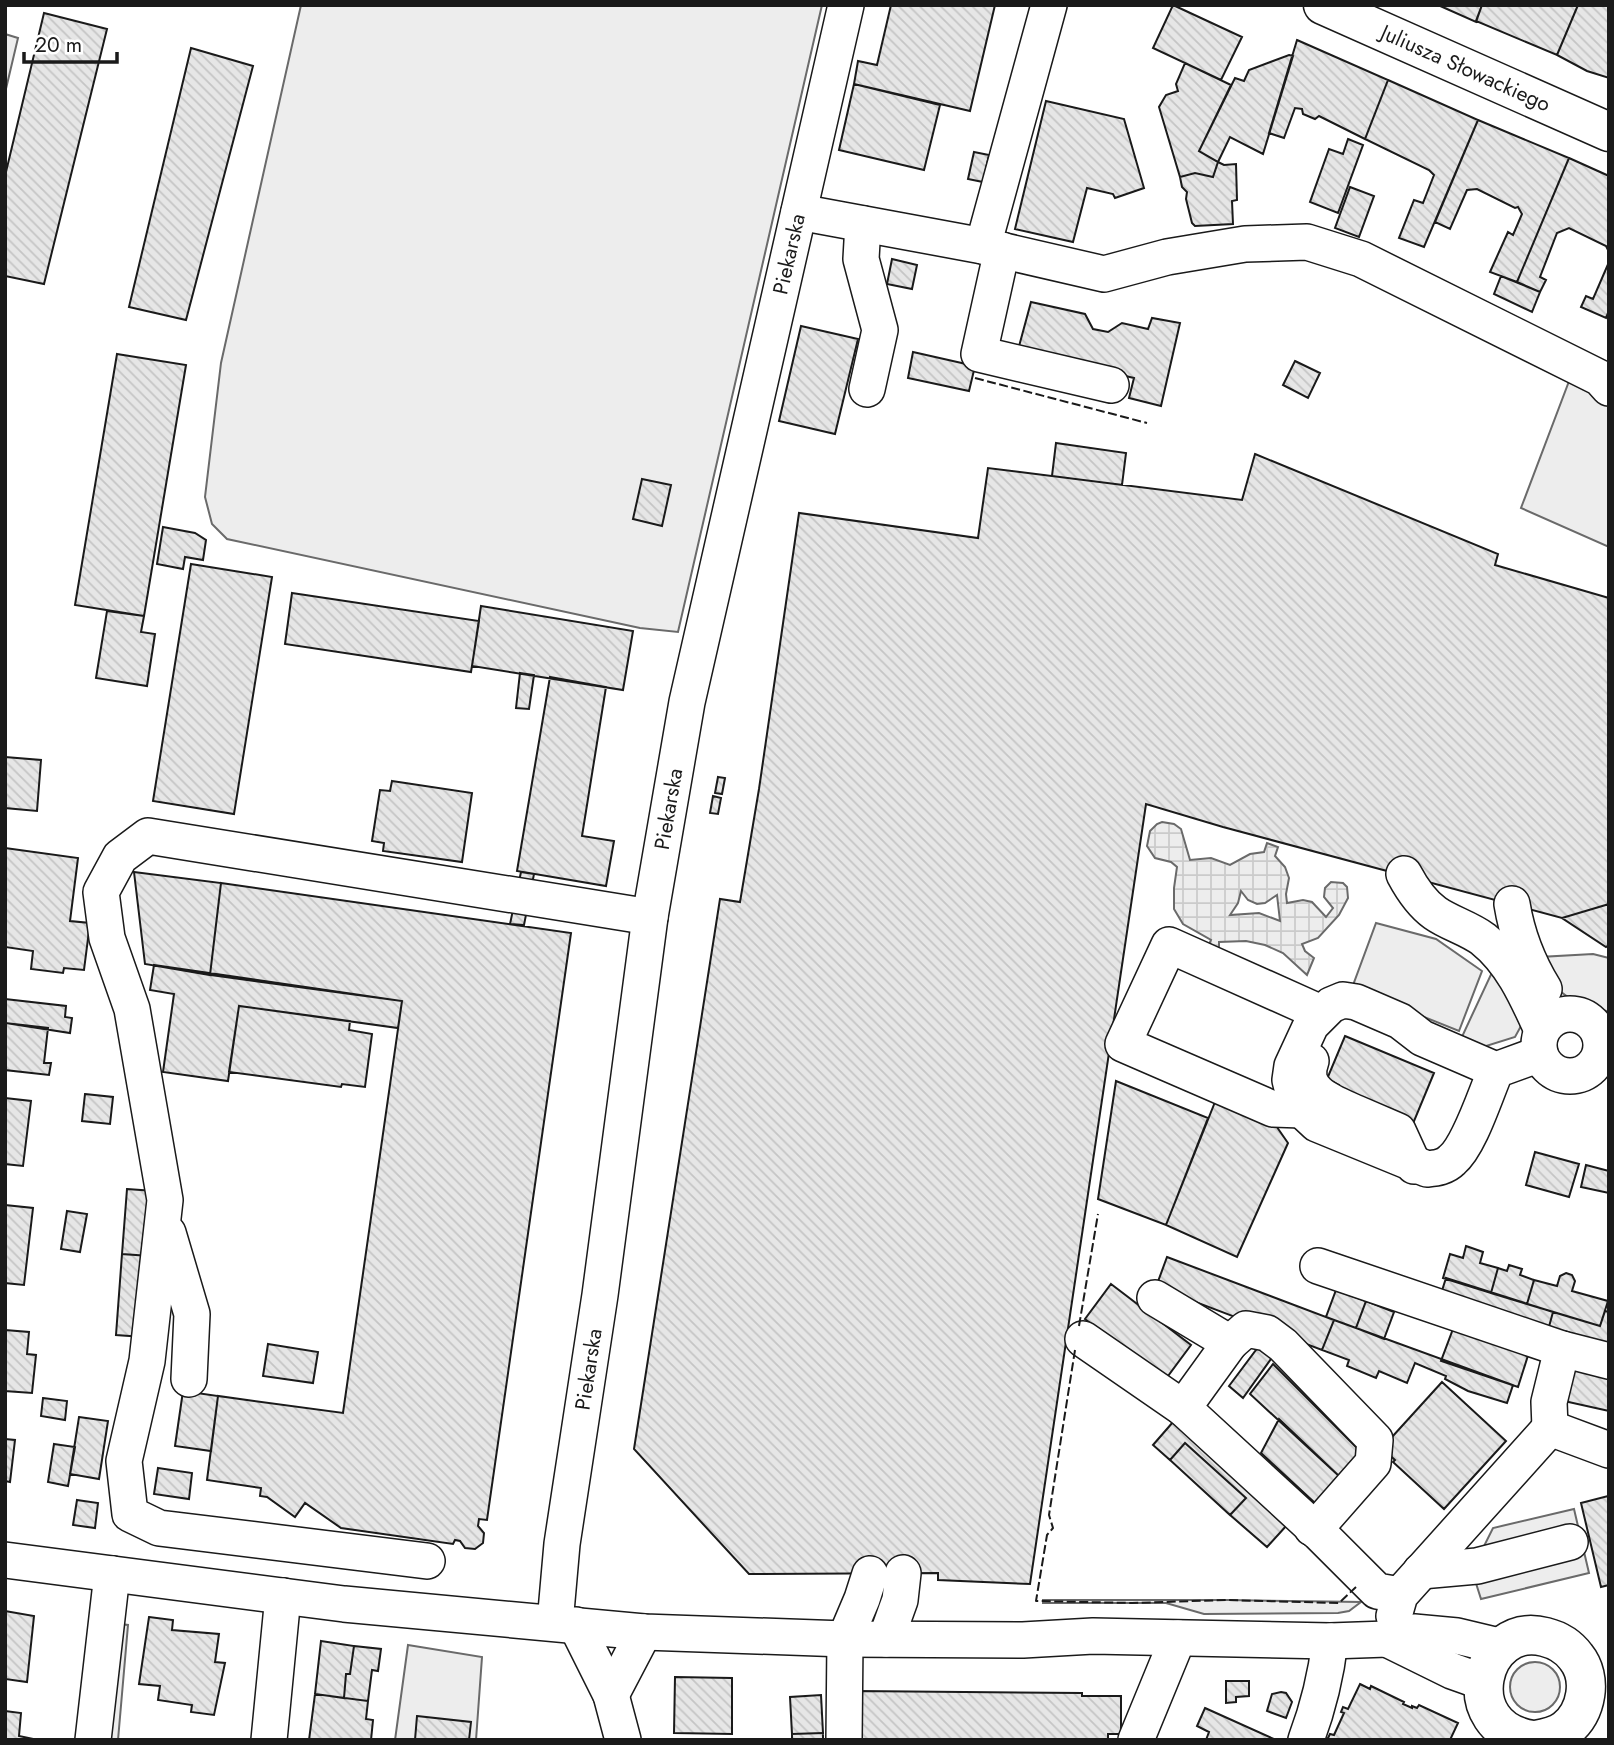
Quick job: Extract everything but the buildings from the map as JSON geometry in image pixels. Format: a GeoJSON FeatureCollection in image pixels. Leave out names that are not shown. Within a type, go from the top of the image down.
{"type":"FeatureCollection","features":[{"type":"Feature","properties":{"kind":"main road","name":"Juliusza Słowackiego"},"geometry":{"type":"LineString","coordinates":[[1323,5],[1609,132]]}},
{"type":"Feature","properties":{"kind":"main road"},"geometry":{"type":"LineString","coordinates":[[1539,1636],[1593,1654],[1584,1672],[1586,1688],[1596,1696],[1565,1730],[1551,1737],[1517,1737],[1486,1707],[1483,1682],[1488,1665],[1503,1647],[1525,1637],[1539,1636]]}},
{"type":"Feature","properties":{"kind":"street","name":"Piekarska"},"geometry":{"type":"LineString","coordinates":[[566,1624],[562,1544],[600,1295],[650,917],[687,702],[846,5]]}},
{"type":"Feature","properties":{"kind":"street"},"geometry":{"type":"LineString","coordinates":[[1049,5],[993,248],[979,354],[1111,386]]}},
{"type":"Feature","properties":{"kind":"street"},"geometry":{"type":"LineString","coordinates":[[799,212],[993,248],[1104,274],[1167,257],[1245,244],[1307,242],[1361,259],[1600,377],[1609,388]]}},
{"type":"Feature","properties":{"kind":"street"},"geometry":{"type":"LineString","coordinates":[[863,224],[861,259],[880,330],[867,389]]}},
{"type":"Feature","properties":{"kind":"street"},"geometry":{"type":"LineString","coordinates":[[427,1561],[159,1528],[130,1514],[124,1461],[147,1362],[165,1200],[132,1009],[107,938],[101,892],[120,857],[148,836],[650,917]]}},
{"type":"Feature","properties":{"kind":"street"},"geometry":{"type":"LineString","coordinates":[[1404,874],[1413,890],[1436,914],[1463,927],[1496,951],[1513,972],[1549,1033]]}},
{"type":"Feature","properties":{"kind":"street"},"geometry":{"type":"LineString","coordinates":[[1496,1070],[1422,1038],[1400,1021],[1356,1002],[1343,1000],[1331,1005],[1311,1025],[1292,1066],[1290,1080],[1294,1096],[1302,1110],[1317,1124],[1414,1166],[1427,1169],[1440,1168],[1452,1160],[1462,1148],[1496,1070],[1549,1033],[1582,1016],[1590,1021],[1604,1034],[1595,1063],[1579,1075],[1560,1075],[1544,1063],[1549,1033],[1547,994],[1532,969],[1518,934],[1512,904]]}},
{"type":"Feature","properties":{"kind":"street"},"geometry":{"type":"LineString","coordinates":[[1302,1110],[1273,1109],[1123,1044],[1169,945],[1321,1013]]}},
{"type":"Feature","properties":{"kind":"street"},"geometry":{"type":"LineString","coordinates":[[1414,1166],[1398,1131],[1321,1096],[1310,1082],[1308,1074],[1322,1035],[1328,1028],[1344,1020],[1361,1021],[1394,1035],[1422,1038]]}},
{"type":"Feature","properties":{"kind":"street"},"geometry":{"type":"LineString","coordinates":[[163,1216],[192,1314],[189,1379]]}},
{"type":"Feature","properties":{"kind":"street"},"geometry":{"type":"LineString","coordinates":[[1318,1266],[1562,1349],[1609,1361]]}},
{"type":"Feature","properties":{"kind":"street"},"geometry":{"type":"LineString","coordinates":[[1156,1298],[1230,1343]]}},
{"type":"Feature","properties":{"kind":"street"},"geometry":{"type":"LineString","coordinates":[[1183,1408],[1230,1343],[1246,1329],[1267,1333],[1283,1345],[1375,1440],[1373,1463],[1322,1521],[1312,1528]]}},
{"type":"Feature","properties":{"kind":"street"},"geometry":{"type":"LineString","coordinates":[[1083,1339],[1183,1408],[1377,1591],[1570,1542]]}},
{"type":"Feature","properties":{"kind":"street"},"geometry":{"type":"LineString","coordinates":[[1387,1639],[1411,1583],[1550,1428],[1549,1402],[1562,1349]]}},
{"type":"Feature","properties":{"kind":"street"},"geometry":{"type":"LineString","coordinates":[[1550,1428],[1609,1450]]}},
{"type":"Feature","properties":{"kind":"street"},"geometry":{"type":"LineString","coordinates":[[5,1560],[283,1596],[644,1632],[845,1639],[1023,1640],[1093,1636],[1330,1641],[1387,1639],[1414,1632],[1457,1636],[1503,1647]]}},
{"type":"Feature","properties":{"kind":"street"},"geometry":{"type":"LineString","coordinates":[[93,1740],[112,1574]]}},
{"type":"Feature","properties":{"kind":"street"},"geometry":{"type":"LineString","coordinates":[[844,1740],[845,1639],[862,1599],[886,1574],[901,1601],[886,1639]]}},
{"type":"Feature","properties":{"kind":"street"},"geometry":{"type":"LineString","coordinates":[[269,1740],[283,1596]]}},
{"type":"Feature","properties":{"kind":"street"},"geometry":{"type":"LineString","coordinates":[[566,1624],[611,1695],[623,1740]]}},
{"type":"Feature","properties":{"kind":"street"},"geometry":{"type":"LineString","coordinates":[[611,1695],[644,1632]]}},
{"type":"Feature","properties":{"kind":"street"},"geometry":{"type":"LineString","coordinates":[[1136,1740],[1178,1638]]}},
{"type":"Feature","properties":{"kind":"street"},"geometry":{"type":"LineString","coordinates":[[1387,1639],[1452,1671],[1483,1682]]}},
{"type":"Feature","properties":{"kind":"street"},"geometry":{"type":"LineString","coordinates":[[1306,1740],[1316,1714],[1327,1670],[1330,1641]]}},
{"type":"Feature","properties":{"kind":"shaded area"},"geometry":{"type":"Polygon","coordinates":[[[301,5],[822,5],[678,632],[640,628],[227,539],[212,524],[205,497],[221,363],[301,5]]]}},
{"type":"Feature","properties":{"kind":"shaded area"},"geometry":{"type":"Polygon","coordinates":[[[5,34],[18,38],[5,93],[5,34]]]}},
{"type":"Feature","properties":{"kind":"shaded area"},"geometry":{"type":"Polygon","coordinates":[[[1571,376],[1609,390],[1609,547],[1521,508],[1571,376]]]}},
{"type":"Feature","properties":{"kind":"shaded area"},"geometry":{"type":"Polygon","coordinates":[[[1157,824],[1174,824],[1181,829],[1190,860],[1211,858],[1230,865],[1250,854],[1264,852],[1267,843],[1278,847],[1275,856],[1285,867],[1289,878],[1287,903],[1303,900],[1312,902],[1326,917],[1333,908],[1324,897],[1325,888],[1331,882],[1343,883],[1347,887],[1348,898],[1339,915],[1318,938],[1302,944],[1305,951],[1314,958],[1307,975],[1283,953],[1265,945],[1246,941],[1219,942],[1219,954],[1207,949],[1211,940],[1183,924],[1174,909],[1177,867],[1171,862],[1155,858],[1147,846],[1150,831],[1157,824]],[[1241,891],[1238,903],[1230,915],[1259,913],[1280,921],[1277,895],[1265,903],[1257,904],[1248,900],[1241,891]]]}},
{"type":"Feature","properties":{"kind":"shaded area"},"geometry":{"type":"Polygon","coordinates":[[[1376,923],[1436,939],[1482,971],[1459,1031],[1352,988],[1376,923]]]}},
{"type":"Feature","properties":{"kind":"shaded area"},"geometry":{"type":"Polygon","coordinates":[[[1593,954],[1609,958],[1609,1012],[1572,1000],[1553,986],[1540,957],[1593,954]]]}},
{"type":"Feature","properties":{"kind":"shaded area"},"geometry":{"type":"Polygon","coordinates":[[[1494,968],[1521,1026],[1515,1037],[1483,1047],[1460,1041],[1494,968]]]}},
{"type":"Feature","properties":{"kind":"shaded area"},"geometry":{"type":"Polygon","coordinates":[[[1574,1509],[1589,1573],[1481,1599],[1474,1577],[1481,1552],[1493,1528],[1574,1509]]]}},
{"type":"Feature","properties":{"kind":"shaded area"},"geometry":{"type":"Polygon","coordinates":[[[1043,1600],[1361,1602],[1349,1611],[1338,1613],[1204,1614],[1166,1603],[1043,1603],[1043,1600]]]}},
{"type":"Feature","properties":{"kind":"shaded area"},"geometry":{"type":"Polygon","coordinates":[[[93,1621],[128,1625],[118,1740],[81,1740],[93,1621]]]}},
{"type":"Feature","properties":{"kind":"shaded area"},"geometry":{"type":"Polygon","coordinates":[[[408,1645],[482,1657],[476,1740],[395,1740],[408,1645]]]}},
{"type":"Feature","properties":{"kind":"shaded area"},"geometry":{"type":"Polygon","coordinates":[[[1535,1662],[1553,1669],[1560,1687],[1553,1705],[1535,1712],[1517,1705],[1510,1687],[1517,1669],[1535,1662]]]}},
{"type":"Feature","properties":{"kind":"fence"},"geometry":{"type":"LineString","coordinates":[[975,378],[1147,423]]}},
{"type":"Feature","properties":{"kind":"fence"},"geometry":{"type":"LineString","coordinates":[[1079,1326],[1098,1214]]}},
{"type":"Feature","properties":{"kind":"fence"},"geometry":{"type":"LineString","coordinates":[[1075,1350],[1049,1515],[1053,1528],[1047,1535],[1036,1601],[1132,1603],[1227,1600],[1339,1603],[1356,1587]]}}]}
